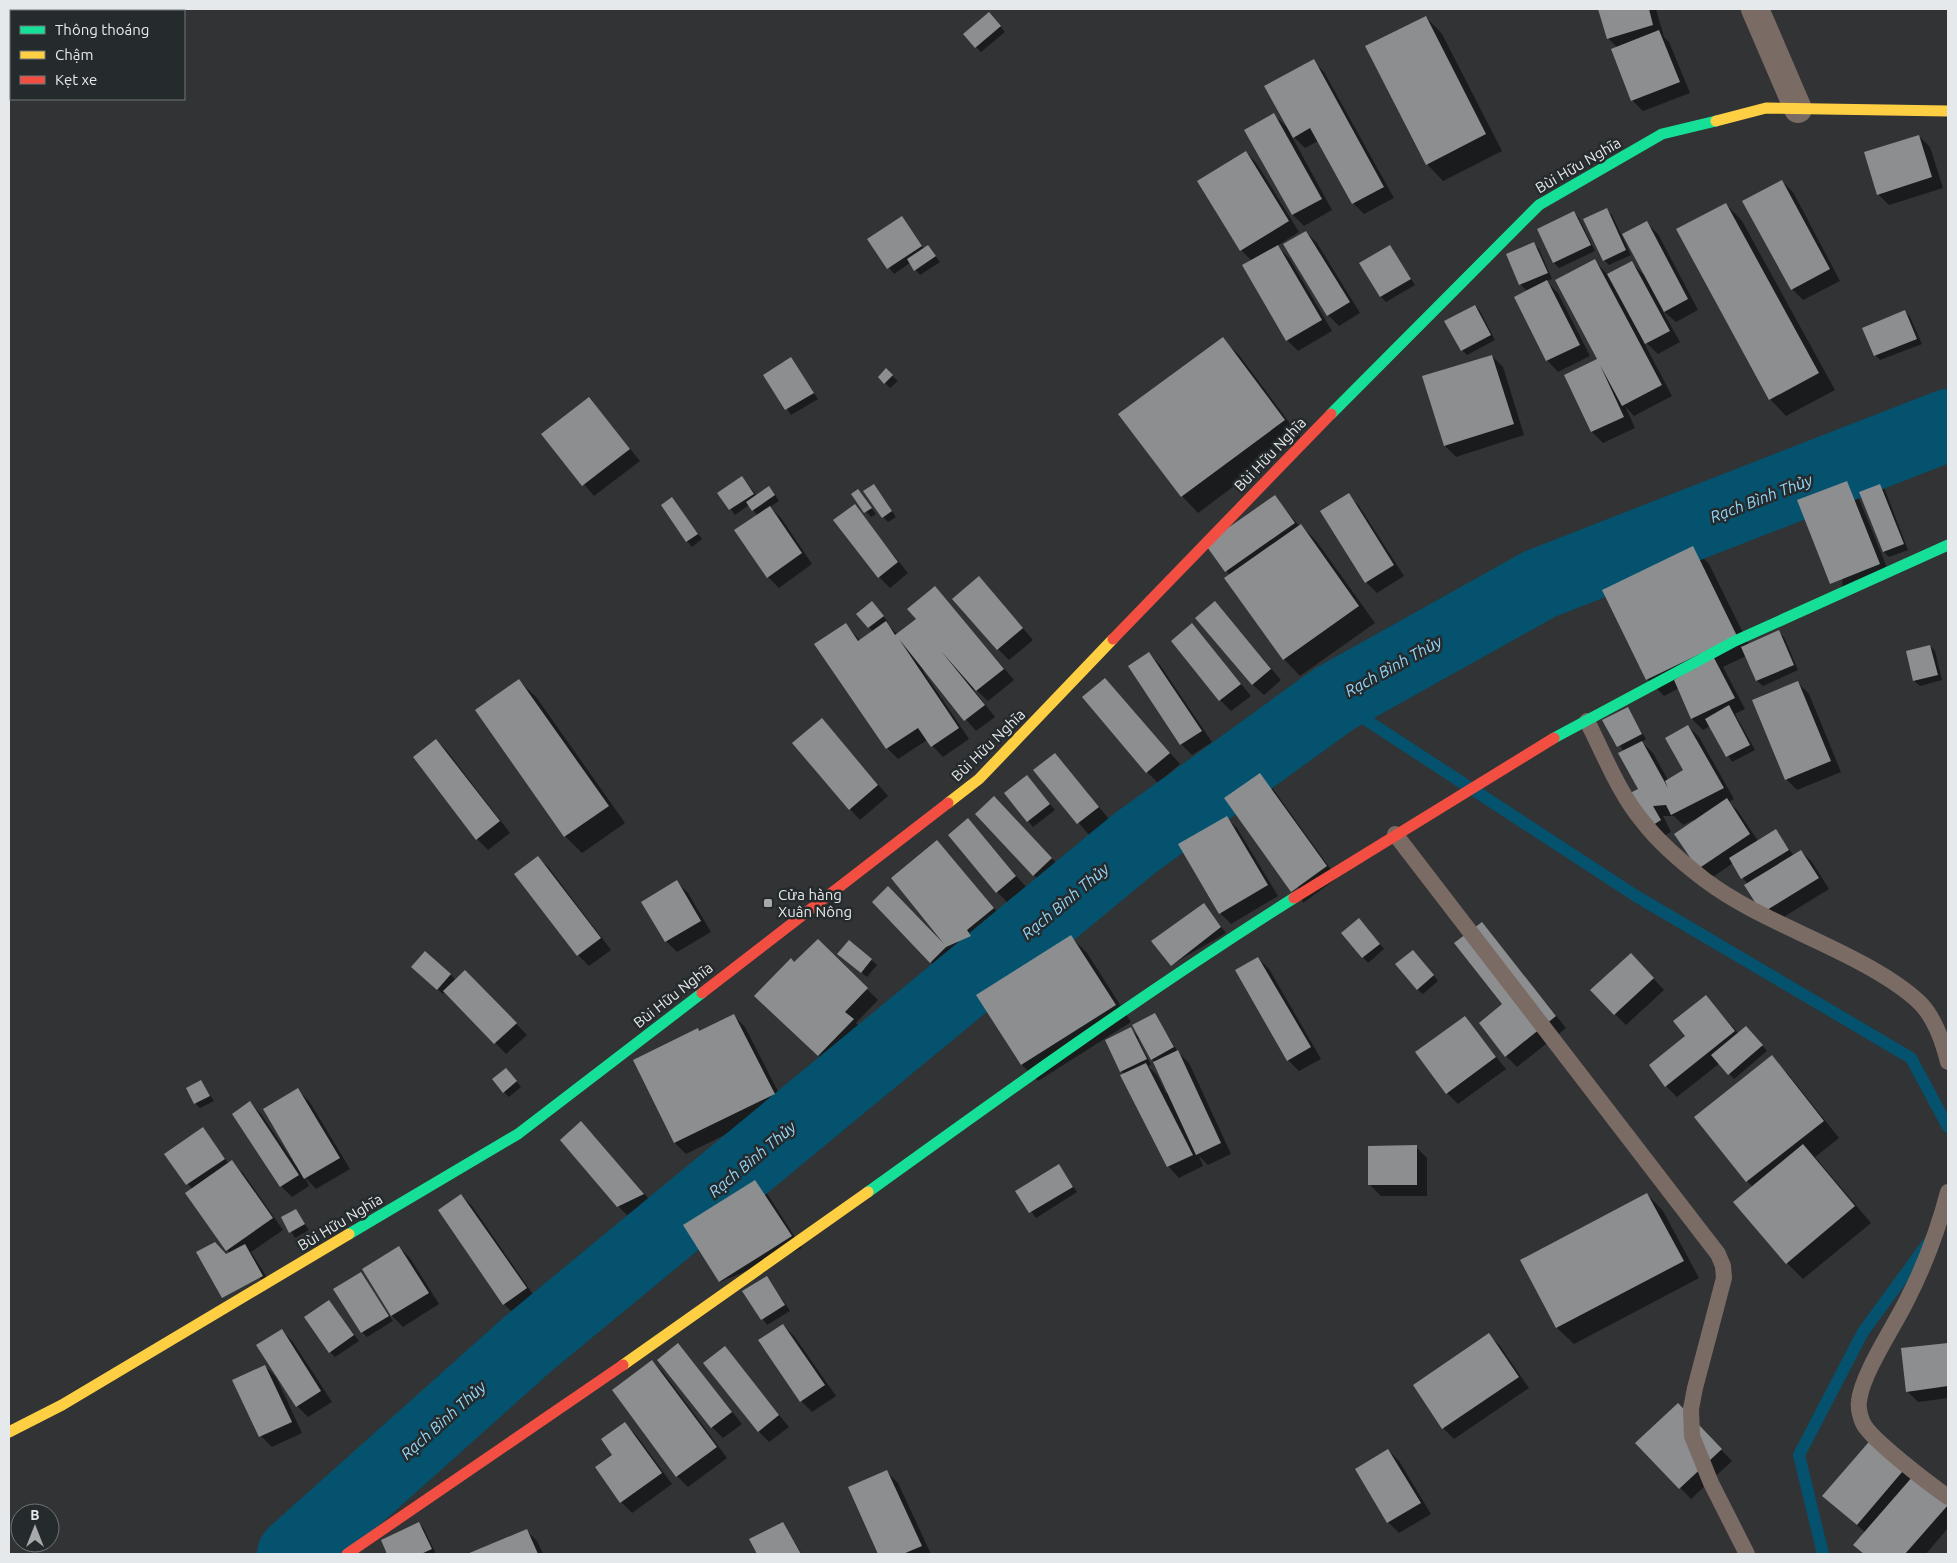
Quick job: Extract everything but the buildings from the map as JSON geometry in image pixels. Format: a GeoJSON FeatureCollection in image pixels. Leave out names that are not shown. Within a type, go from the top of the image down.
{"type":"FeatureCollection","features":[{"type":"Feature","properties":{"kind":"main road","name":"Bùi Hữu Nghĩa"},"geometry":{"type":"LineString","coordinates":[[9,1432],[62,1405],[518,1134],[978,779],[1297,448],[1539,206],[1662,134],[1766,108],[1948,111]]}},
{"type":"Feature","properties":{"kind":"main road"},"geometry":{"type":"LineString","coordinates":[[347,1554],[663,1338],[1003,1095],[1213,951],[1432,811],[1528,752],[1734,641],[1948,545]]}},
{"type":"Feature","properties":{"kind":"street"},"geometry":{"type":"LineString","coordinates":[[1755,9],[1798,109]]}},
{"type":"Feature","properties":{"kind":"lane"},"geometry":{"type":"LineString","coordinates":[[1587,721],[1629,802],[1643,822],[1663,844],[1706,880],[1741,903],[1852,958],[1906,991],[1922,1005],[1933,1022],[1948,1062]]}},
{"type":"Feature","properties":{"kind":"lane"},"geometry":{"type":"LineString","coordinates":[[1396,834],[1718,1254],[1723,1266],[1724,1278],[1695,1388],[1691,1410],[1692,1436],[1711,1483],[1746,1554]]}},
{"type":"Feature","properties":{"kind":"lane"},"geometry":{"type":"LineString","coordinates":[[1948,1192],[1926,1258],[1907,1301],[1866,1380],[1858,1401],[1859,1413],[1864,1426],[1894,1455],[1948,1497]]}},
{"type":"Feature","properties":{"kind":"waterway","name":"Rạch Bình Thủy"},"geometry":{"type":"LineString","coordinates":[[293,1554],[529,1343],[1135,843],[1334,699],[1540,584],[1948,425]]}},
{"type":"Feature","properties":{"kind":"waterway"},"geometry":{"type":"LineString","coordinates":[[1334,699],[1636,896],[1911,1058],[1948,1127]]}},
{"type":"Feature","properties":{"kind":"waterway"},"geometry":{"type":"LineString","coordinates":[[1823,1554],[1799,1455],[1863,1332],[1928,1243]]}},
{"type":"Feature","properties":{"kind":"traffic: fast"},"geometry":{"type":"LineString","coordinates":[[1331,414],[1539,205],[1662,134],[1716,121]]}},
{"type":"Feature","properties":{"kind":"traffic: fast"},"geometry":{"type":"LineString","coordinates":[[1554,738],[1735,641],[1948,545]]}},
{"type":"Feature","properties":{"kind":"traffic: fast"},"geometry":{"type":"LineString","coordinates":[[868,1192],[1132,1005],[1294,898]]}},
{"type":"Feature","properties":{"kind":"traffic: fast"},"geometry":{"type":"LineString","coordinates":[[349,1234],[518,1134],[702,993]]}},
{"type":"Feature","properties":{"kind":"traffic: slow"},"geometry":{"type":"LineString","coordinates":[[1716,121],[1766,108],[1948,111]]}},
{"type":"Feature","properties":{"kind":"traffic: slow"},"geometry":{"type":"LineString","coordinates":[[948,803],[979,779],[1113,639]]}},
{"type":"Feature","properties":{"kind":"traffic: slow"},"geometry":{"type":"LineString","coordinates":[[623,1365],[868,1192]]}},
{"type":"Feature","properties":{"kind":"traffic: slow"},"geometry":{"type":"LineString","coordinates":[[9,1432],[62,1405],[349,1234]]}},
{"type":"Feature","properties":{"kind":"traffic: jam"},"geometry":{"type":"LineString","coordinates":[[1113,639],[1331,414]]}},
{"type":"Feature","properties":{"kind":"traffic: jam"},"geometry":{"type":"LineString","coordinates":[[1294,898],[1554,738]]}},
{"type":"Feature","properties":{"kind":"traffic: jam"},"geometry":{"type":"LineString","coordinates":[[702,993],[948,803]]}},
{"type":"Feature","properties":{"kind":"traffic: jam"},"geometry":{"type":"LineString","coordinates":[[347,1554],[623,1365]]}},
{"type":"Feature","properties":{"kind":"place","name":"Cửa hàng Xuân Nông"},"geometry":{"type":"Point","coordinates":[768,903]}}]}
